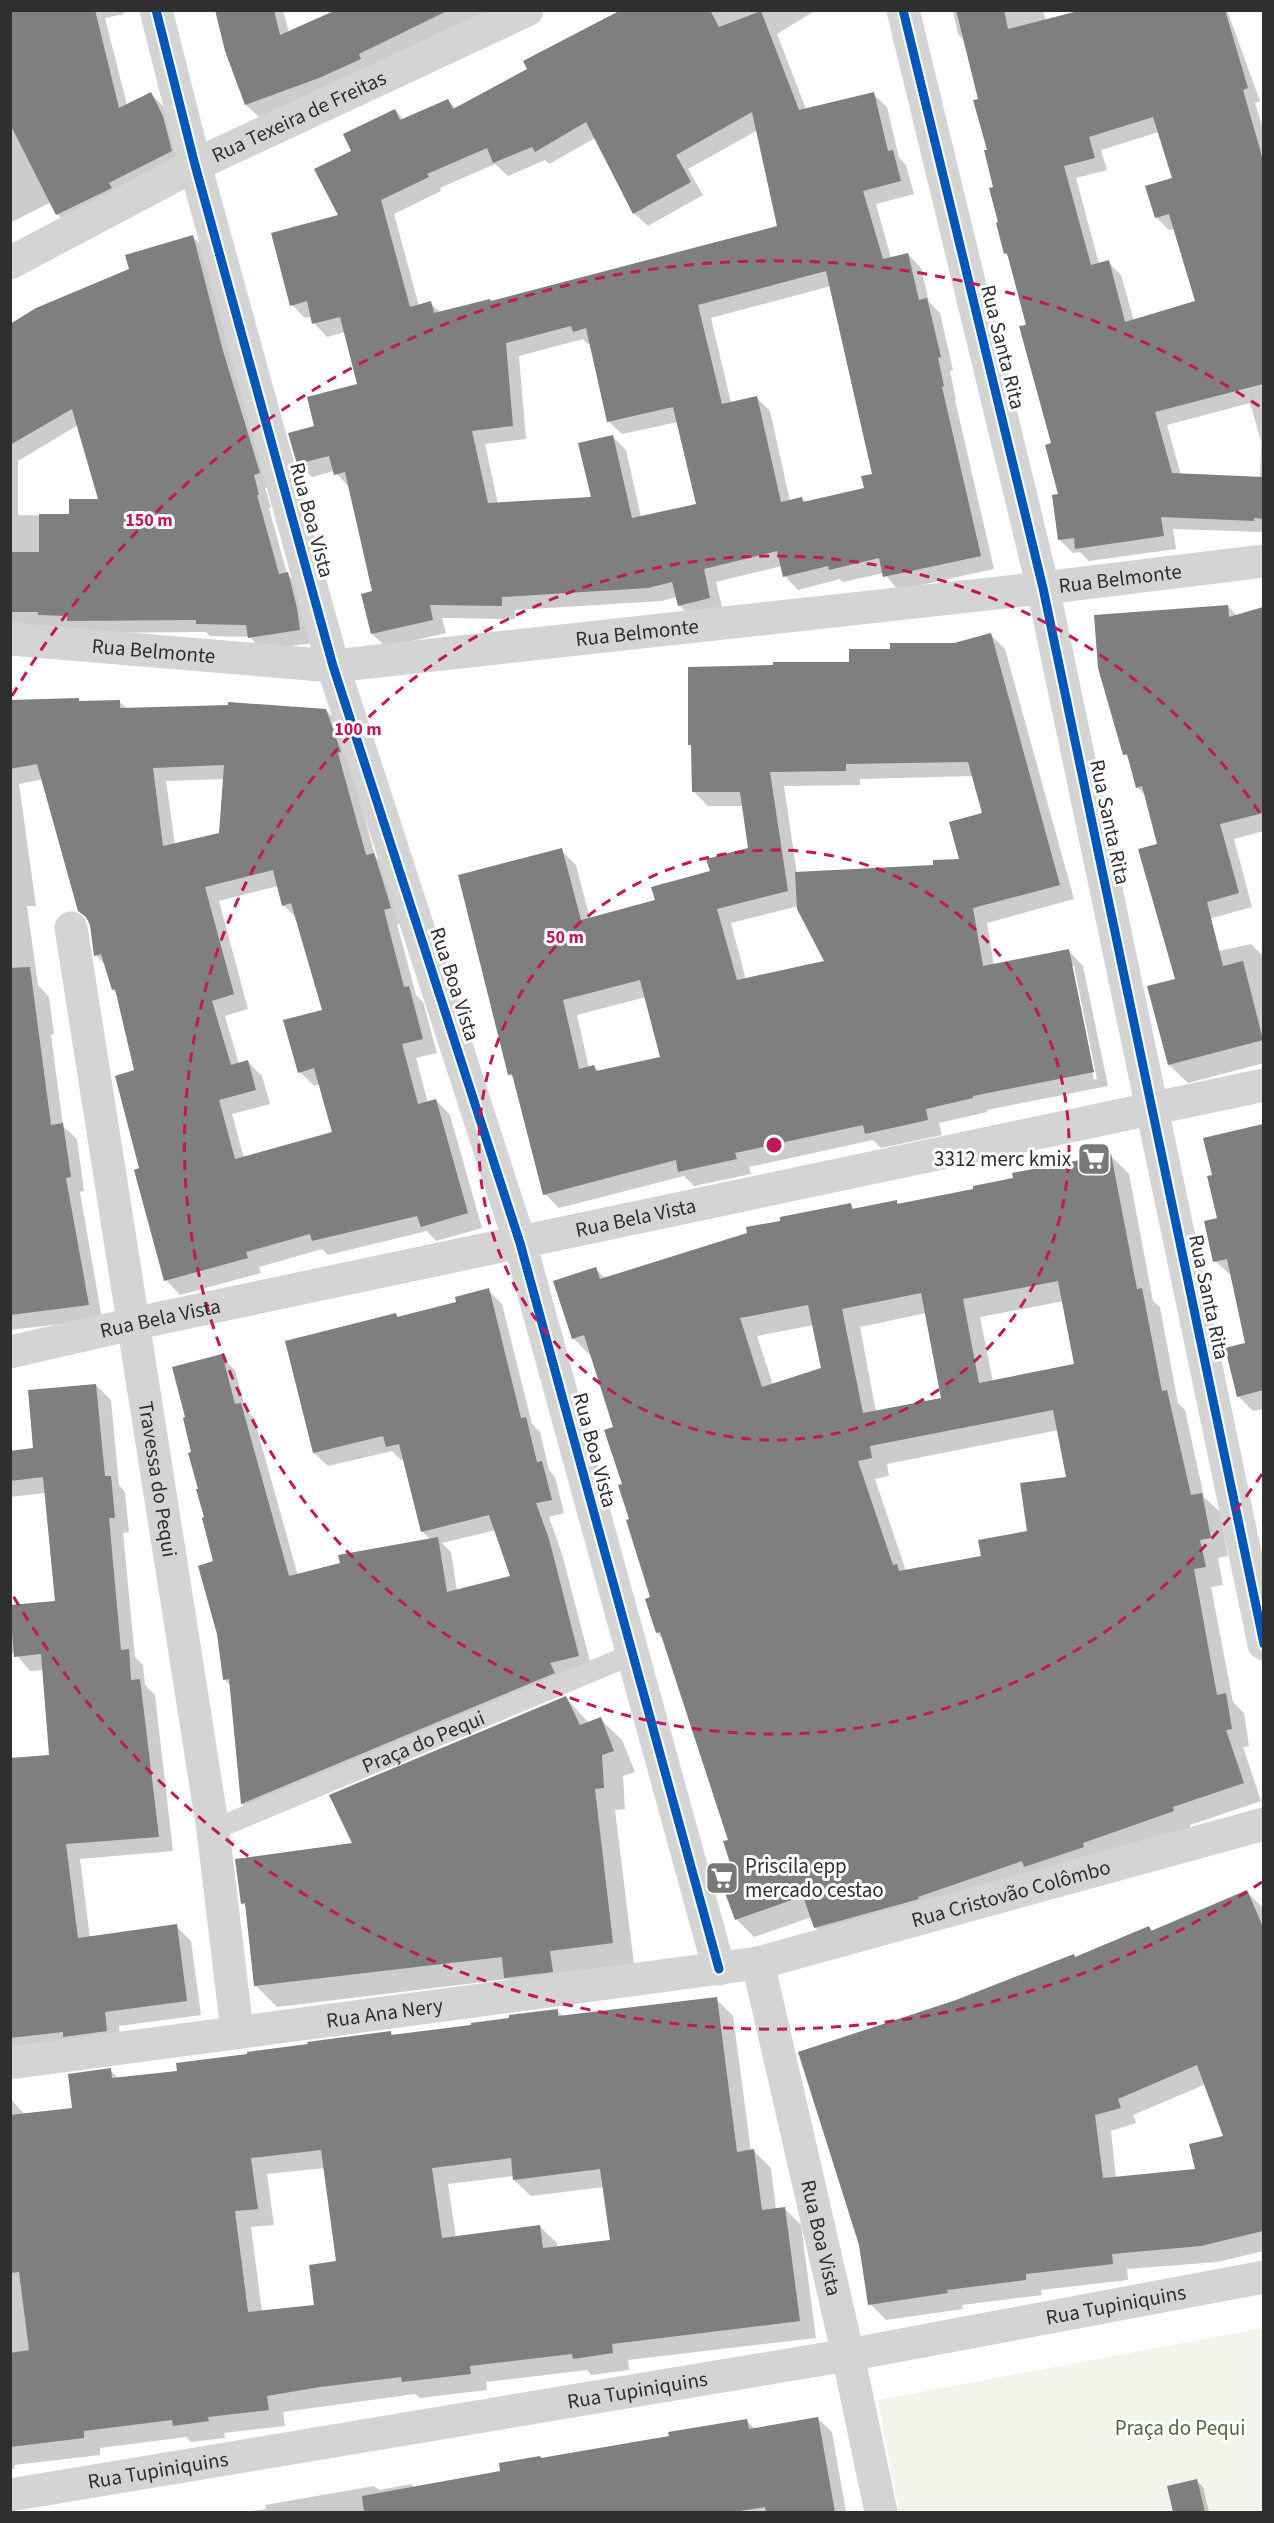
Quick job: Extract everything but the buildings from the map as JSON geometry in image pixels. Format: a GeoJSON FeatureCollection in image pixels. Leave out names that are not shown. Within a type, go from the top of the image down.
{"type":"FeatureCollection","features":[{"type":"Feature","properties":{"kind":"street","name":"Rua Boa Vista"},"geometry":{"type":"LineString","coordinates":[[156,10],[195,165],[333,666],[519,1244],[719,1969]]}},
{"type":"Feature","properties":{"kind":"street","name":"Rua Texeira de Freitas"},"geometry":{"type":"LineString","coordinates":[[10,263],[195,165],[527,10]]}},
{"type":"Feature","properties":{"kind":"street","name":"Rua Santa Rita"},"geometry":{"type":"LineString","coordinates":[[903,10],[1043,588],[1263,1644]]}},
{"type":"Feature","properties":{"kind":"street","name":"Rua Belmonte"},"geometry":{"type":"LineString","coordinates":[[10,639],[333,666],[1043,588],[1263,561]]}},
{"type":"Feature","properties":{"kind":"street","name":"Travessa do Pequi"},"geometry":{"type":"LineString","coordinates":[[71,928],[213,1830],[237,2031]]}},
{"type":"Feature","properties":{"kind":"street","name":"Rua Bela Vista"},"geometry":{"type":"LineString","coordinates":[[10,1352],[132,1324],[1263,1085]]}},
{"type":"Feature","properties":{"kind":"street","name":"Rua Cristovão Colômbo"},"geometry":{"type":"LineString","coordinates":[[758,1964],[1263,1824]]}},
{"type":"Feature","properties":{"kind":"street","name":"Rua Boa Vista"},"geometry":{"type":"LineString","coordinates":[[758,1964],[848,2355],[881,2512]]}},
{"type":"Feature","properties":{"kind":"street","name":"Rua Ana Nery"},"geometry":{"type":"LineString","coordinates":[[10,2063],[237,2031],[758,1964]]}},
{"type":"Feature","properties":{"kind":"street","name":"Rua Tupiniquins"},"geometry":{"type":"LineString","coordinates":[[10,2495],[848,2355],[1263,2277]]}},
{"type":"Feature","properties":{"kind":"lane","name":"Praça do Pequi"},"geometry":{"type":"LineString","coordinates":[[213,1830],[633,1654]]}},
{"type":"Feature","properties":{"kind":"green space","name":"Praça do Pequi"},"geometry":{"type":"Polygon","coordinates":[[[1263,2328],[1263,2512],[899,2512],[878,2400],[1263,2328]]]}},
{"type":"Feature","properties":{"kind":"cycle path"},"geometry":{"type":"LineString","coordinates":[[156,10],[195,165],[333,666],[520,1243],[719,1969]]}},
{"type":"Feature","properties":{"kind":"cycle path"},"geometry":{"type":"LineString","coordinates":[[903,10],[1043,588],[1264,1644]]}},
{"type":"Feature","properties":{"kind":"place","name":"3312 merc kmix"},"geometry":{"type":"Point","coordinates":[1094,1159]}},
{"type":"Feature","properties":{"kind":"place","name":"Priscila epp mercado cestao"},"geometry":{"type":"Point","coordinates":[722,1878]}}]}
